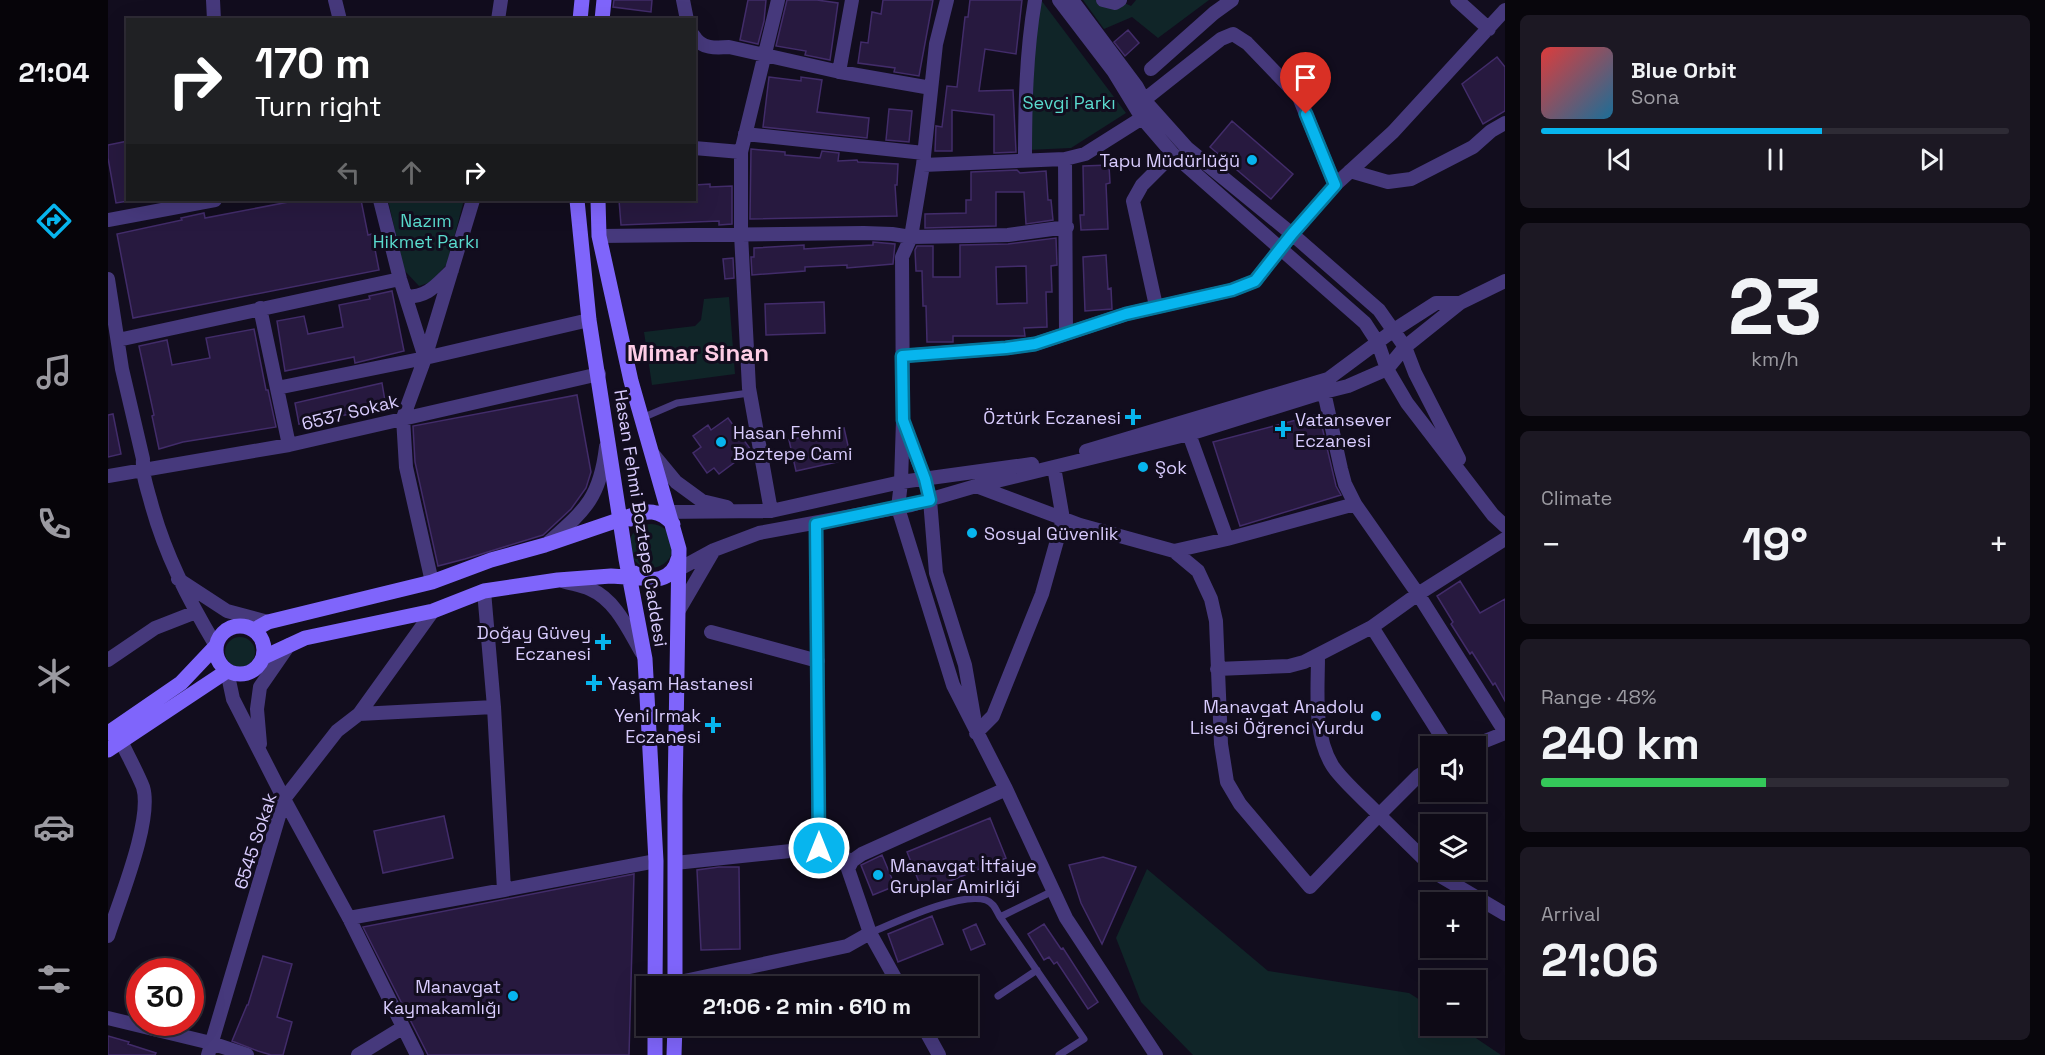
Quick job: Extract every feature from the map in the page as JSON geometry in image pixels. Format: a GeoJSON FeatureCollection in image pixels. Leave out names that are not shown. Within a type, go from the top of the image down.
{"type":"FeatureCollection","features":[{"type":"Feature","properties":{"kind":"main road"},"geometry":{"type":"LineString","coordinates":[[580,18],[582,0]]}},
{"type":"Feature","properties":{"kind":"main road"},"geometry":{"type":"LineString","coordinates":[[602,18],[604,0]]}},
{"type":"Feature","properties":{"kind":"main road","name":"Hasan Fehmi Boztepe Caddesi"},"geometry":{"type":"LineString","coordinates":[[577,201],[590,320],[607,439],[625,552],[635,578],[645,659],[656,861],[655,976]]}},
{"type":"Feature","properties":{"kind":"main road","name":"Hasan Fehmi Boztepe Caddesi"},"geometry":{"type":"LineString","coordinates":[[598,201],[599,236],[631,381],[652,453],[675,567],[679,610],[675,976]]}},
{"type":"Feature","properties":{"kind":"main road"},"geometry":{"type":"LineString","coordinates":[[112,741],[180,683],[216,646],[219,638],[231,628],[261,626],[432,582],[491,560],[545,545],[639,513],[649,511],[666,516]]}},
{"type":"Feature","properties":{"kind":"main road"},"geometry":{"type":"LineString","coordinates":[[625,552],[623,535],[626,526],[639,513]]}},
{"type":"Feature","properties":{"kind":"main road"},"geometry":{"type":"LineString","coordinates":[[264,657],[305,638],[432,611],[484,591],[558,580],[610,576],[658,580],[675,567]]}},
{"type":"Feature","properties":{"kind":"main road"},"geometry":{"type":"LineString","coordinates":[[216,646],[218,660],[226,671],[233,674],[249,674],[261,664],[264,657],[261,626]]}},
{"type":"Feature","properties":{"kind":"main road"},"geometry":{"type":"LineString","coordinates":[[112,741],[226,671]]}},
{"type":"Feature","properties":{"kind":"main road"},"geometry":{"type":"LineString","coordinates":[[655,1036],[655,1055]]}},
{"type":"Feature","properties":{"kind":"main road"},"geometry":{"type":"LineString","coordinates":[[674,1055],[675,1036]]}},
{"type":"Feature","properties":{"kind":"street"},"geometry":{"type":"LineString","coordinates":[[213,0],[214,18]]}},
{"type":"Feature","properties":{"kind":"street"},"geometry":{"type":"LineString","coordinates":[[335,0],[340,18]]}},
{"type":"Feature","properties":{"kind":"street"},"geometry":{"type":"LineString","coordinates":[[498,18],[501,0]]}},
{"type":"Feature","properties":{"kind":"street"},"geometry":{"type":"LineString","coordinates":[[683,0],[687,18]]}},
{"type":"Feature","properties":{"kind":"street"},"geometry":{"type":"LineString","coordinates":[[771,511],[749,393],[741,234],[741,152],[778,0]]}},
{"type":"Feature","properties":{"kind":"street"},"geometry":{"type":"LineString","coordinates":[[839,72],[852,0]]}},
{"type":"Feature","properties":{"kind":"street"},"geometry":{"type":"LineString","coordinates":[[947,0],[936,44],[923,159],[911,237],[902,257],[903,420],[902,482],[898,508],[953,685],[1006,789],[1066,918],[1155,1055]]}},
{"type":"Feature","properties":{"kind":"street"},"geometry":{"type":"LineString","coordinates":[[1025,161],[1029,32],[1035,0]]}},
{"type":"Feature","properties":{"kind":"street"},"geometry":{"type":"LineString","coordinates":[[1059,0],[1114,72],[1142,118],[1173,154],[1365,323],[1378,343],[1387,369],[1407,403],[1493,515],[1505,526]]}},
{"type":"Feature","properties":{"kind":"street"},"geometry":{"type":"LineString","coordinates":[[1072,0],[1137,87],[1144,100],[1187,148],[1379,309],[1405,347],[1415,373],[1455,451],[1493,515]]}},
{"type":"Feature","properties":{"kind":"street"},"geometry":{"type":"LineString","coordinates":[[1103,0],[1115,3],[1120,0]]}},
{"type":"Feature","properties":{"kind":"street"},"geometry":{"type":"LineString","coordinates":[[1151,69],[1232,0]]}},
{"type":"Feature","properties":{"kind":"street"},"geometry":{"type":"LineString","coordinates":[[1457,0],[1489,29]]}},
{"type":"Feature","properties":{"kind":"street"},"geometry":{"type":"LineString","coordinates":[[902,356],[1035,344],[1156,306],[1232,290],[1255,281],[1335,185],[1393,132],[1505,10]]}},
{"type":"Feature","properties":{"kind":"street"},"geometry":{"type":"LineString","coordinates":[[1144,100],[1221,39],[1233,34],[1247,43],[1299,97],[1335,185]]}},
{"type":"Feature","properties":{"kind":"street"},"geometry":{"type":"LineString","coordinates":[[696,40],[710,48],[729,47],[839,72],[931,88]]}},
{"type":"Feature","properties":{"kind":"street"},"geometry":{"type":"LineString","coordinates":[[745,134],[923,159],[1025,161],[1065,159],[1085,154],[1142,118]]}},
{"type":"Feature","properties":{"kind":"street"},"geometry":{"type":"LineString","coordinates":[[1350,171],[1388,182],[1411,179],[1473,147],[1491,131],[1505,123]]}},
{"type":"Feature","properties":{"kind":"street"},"geometry":{"type":"LineString","coordinates":[[696,148],[741,152]]}},
{"type":"Feature","properties":{"kind":"street"},"geometry":{"type":"LineString","coordinates":[[1156,306],[1133,201],[1142,185],[1173,154]]}},
{"type":"Feature","properties":{"kind":"street"},"geometry":{"type":"LineString","coordinates":[[1065,159],[1066,333]]}},
{"type":"Feature","properties":{"kind":"street"},"geometry":{"type":"LineString","coordinates":[[108,220],[210,201]]}},
{"type":"Feature","properties":{"kind":"street"},"geometry":{"type":"LineString","coordinates":[[380,201],[405,297],[425,358]]}},
{"type":"Feature","properties":{"kind":"street"},"geometry":{"type":"LineString","coordinates":[[432,582],[406,467],[403,418],[425,358],[473,201]]}},
{"type":"Feature","properties":{"kind":"street"},"geometry":{"type":"LineString","coordinates":[[599,236],[864,233],[911,237],[1008,235],[1067,227]]}},
{"type":"Feature","properties":{"kind":"street"},"geometry":{"type":"LineString","coordinates":[[405,297],[420,296],[431,290],[453,269]]}},
{"type":"Feature","properties":{"kind":"street"},"geometry":{"type":"LineString","coordinates":[[108,279],[122,369],[143,459],[142,470],[165,549],[178,579],[216,646]]}},
{"type":"Feature","properties":{"kind":"street"},"geometry":{"type":"LineString","coordinates":[[117,340],[400,279]]}},
{"type":"Feature","properties":{"kind":"street"},"geometry":{"type":"LineString","coordinates":[[675,567],[759,533],[898,508],[976,486],[1189,434],[1348,386],[1387,369],[1405,347],[1460,303],[1505,281]]}},
{"type":"Feature","properties":{"kind":"street"},"geometry":{"type":"LineString","coordinates":[[666,516],[771,511],[902,482],[1023,466],[1060,458],[1328,379],[1394,330],[1436,303],[1460,303]]}},
{"type":"Feature","properties":{"kind":"street"},"geometry":{"type":"LineString","coordinates":[[260,308],[289,445]]}},
{"type":"Feature","properties":{"kind":"street"},"geometry":{"type":"LineString","coordinates":[[277,388],[425,358],[590,320]]}},
{"type":"Feature","properties":{"kind":"street"},"geometry":{"type":"LineString","coordinates":[[108,372],[122,369]]}},
{"type":"Feature","properties":{"kind":"street","name":"6537 Sokak"},"geometry":{"type":"LineString","coordinates":[[108,476],[289,445],[599,374]]}},
{"type":"Feature","properties":{"kind":"street"},"geometry":{"type":"LineString","coordinates":[[1324,392],[1341,470],[1355,504],[1418,594],[1505,733],[1486,741]]}},
{"type":"Feature","properties":{"kind":"street"},"geometry":{"type":"LineString","coordinates":[[903,420],[925,479],[930,500],[936,573],[965,665],[976,733]]}},
{"type":"Feature","properties":{"kind":"street"},"geometry":{"type":"LineString","coordinates":[[1189,434],[1227,539]]}},
{"type":"Feature","properties":{"kind":"street"},"geometry":{"type":"LineString","coordinates":[[545,545],[583,512],[591,501],[604,470],[607,439]]}},
{"type":"Feature","properties":{"kind":"street"},"geometry":{"type":"LineString","coordinates":[[652,453],[676,482],[702,501],[749,512]]}},
{"type":"Feature","properties":{"kind":"street"},"geometry":{"type":"LineString","coordinates":[[976,733],[993,716],[1042,594],[1064,519],[1054,467]]}},
{"type":"Feature","properties":{"kind":"street"},"geometry":{"type":"LineString","coordinates":[[976,486],[1064,519],[1174,551],[1189,561],[1198,571],[1206,584],[1216,621],[1221,744],[1227,782],[1240,804],[1310,887],[1420,775]]}},
{"type":"Feature","properties":{"kind":"street"},"geometry":{"type":"LineString","coordinates":[[1174,551],[1355,504]]}},
{"type":"Feature","properties":{"kind":"street"},"geometry":{"type":"LineString","coordinates":[[816,524],[819,848]]}},
{"type":"Feature","properties":{"kind":"street"},"geometry":{"type":"LineString","coordinates":[[1217,669],[1289,666],[1318,656],[1372,627],[1418,594],[1505,539]]}},
{"type":"Feature","properties":{"kind":"street"},"geometry":{"type":"LineString","coordinates":[[679,610],[714,550]]}},
{"type":"Feature","properties":{"kind":"street"},"geometry":{"type":"LineString","coordinates":[[178,579],[226,610],[261,626]]}},
{"type":"Feature","properties":{"kind":"street"},"geometry":{"type":"LineString","coordinates":[[558,580],[589,588],[602,595],[622,619],[645,659]]}},
{"type":"Feature","properties":{"kind":"street"},"geometry":{"type":"LineString","coordinates":[[484,591],[494,707],[504,890]]}},
{"type":"Feature","properties":{"kind":"street","name":"6545 Sokak"},"geometry":{"type":"LineString","coordinates":[[210,1049],[284,799],[337,731],[359,714],[432,611]]}},
{"type":"Feature","properties":{"kind":"street"},"geometry":{"type":"LineString","coordinates":[[108,660],[155,628],[196,612]]}},
{"type":"Feature","properties":{"kind":"street"},"geometry":{"type":"LineString","coordinates":[[1372,627],[1441,736]]}},
{"type":"Feature","properties":{"kind":"street"},"geometry":{"type":"LineString","coordinates":[[711,632],[818,661]]}},
{"type":"Feature","properties":{"kind":"street"},"geometry":{"type":"LineString","coordinates":[[261,752],[257,710],[260,687],[289,645]]}},
{"type":"Feature","properties":{"kind":"street"},"geometry":{"type":"LineString","coordinates":[[1318,656],[1319,721],[1323,743],[1332,766],[1420,855]]}},
{"type":"Feature","properties":{"kind":"street"},"geometry":{"type":"LineString","coordinates":[[226,671],[233,699],[349,918],[417,1055]]}},
{"type":"Feature","properties":{"kind":"street"},"geometry":{"type":"LineString","coordinates":[[359,714],[494,707]]}},
{"type":"Feature","properties":{"kind":"street"},"geometry":{"type":"LineString","coordinates":[[108,936],[142,830],[145,810],[143,789],[112,741]]}},
{"type":"Feature","properties":{"kind":"street"},"geometry":{"type":"LineString","coordinates":[[894,976],[870,933],[849,878],[848,869],[852,861],[862,854],[1006,789]]}},
{"type":"Feature","properties":{"kind":"street"},"geometry":{"type":"LineString","coordinates":[[675,863],[819,848],[852,861]]}},
{"type":"Feature","properties":{"kind":"street"},"geometry":{"type":"LineString","coordinates":[[349,918],[656,861]]}},
{"type":"Feature","properties":{"kind":"street"},"geometry":{"type":"LineString","coordinates":[[1447,880],[1505,914]]}},
{"type":"Feature","properties":{"kind":"street"},"geometry":{"type":"LineString","coordinates":[[715,976],[847,946],[870,933]]}},
{"type":"Feature","properties":{"kind":"street"},"geometry":{"type":"LineString","coordinates":[[108,1018],[210,1049],[247,1055]]}},
{"type":"Feature","properties":{"kind":"street"},"geometry":{"type":"LineString","coordinates":[[358,1055],[402,1028]]}},
{"type":"Feature","properties":{"kind":"street"},"geometry":{"type":"LineString","coordinates":[[929,1036],[939,1055]]}},
{"type":"Feature","properties":{"kind":"lane"},"geometry":{"type":"LineString","coordinates":[[642,418],[677,403],[749,393]]}},
{"type":"Feature","properties":{"kind":"lane"},"geometry":{"type":"LineString","coordinates":[[1000,917],[1053,891]]}},
{"type":"Feature","properties":{"kind":"lane"},"geometry":{"type":"LineString","coordinates":[[870,933],[937,906],[964,900],[984,899],[994,904],[1000,917],[1084,1039],[1059,1055]]}},
{"type":"Feature","properties":{"kind":"lane"},"geometry":{"type":"LineString","coordinates":[[998,996],[1037,970]]}},
{"type":"Feature","properties":{"kind":"green space","name":"Sevgi Parkı"},"geometry":{"type":"Polygon","coordinates":[[[1041,0],[1126,113],[1071,148],[1027,150],[1030,75],[1041,0]]]}},
{"type":"Feature","properties":{"kind":"green space"},"geometry":{"type":"Polygon","coordinates":[[[1083,0],[1118,0],[1131,6],[1136,0],[1209,0],[1158,38],[1132,17],[1104,29],[1083,0]]]}},
{"type":"Feature","properties":{"kind":"green space","name":"Nazım Hikmet Parkı"},"geometry":{"type":"Polygon","coordinates":[[[388,201],[464,201],[447,264],[431,282],[419,286],[404,270],[388,201]]]}},
{"type":"Feature","properties":{"kind":"green space"},"geometry":{"type":"Polygon","coordinates":[[[729,297],[735,374],[652,385],[644,332],[695,326],[701,320],[704,299],[729,297]]]}},
{"type":"Feature","properties":{"kind":"green space"},"geometry":{"type":"Polygon","coordinates":[[[651,524],[667,530],[673,546],[667,562],[651,568],[635,562],[629,546],[635,530],[651,524]]]}},
{"type":"Feature","properties":{"kind":"green space"},"geometry":{"type":"Polygon","coordinates":[[[240,637],[251,641],[255,652],[251,663],[240,667],[229,663],[225,652],[229,641],[240,637]]]}},
{"type":"Feature","properties":{"kind":"green space"},"geometry":{"type":"Polygon","coordinates":[[[1147,869],[1268,971],[1409,993],[1420,1000],[1420,1036],[1473,1036],[1501,1055],[1193,1055],[1141,1002],[1116,938],[1147,869]]]}},
{"type":"Feature","properties":{"kind":"building"},"geometry":{"type":"Polygon","coordinates":[[[614,0],[652,0],[651,12],[613,7],[614,0]]]}},
{"type":"Feature","properties":{"kind":"building"},"geometry":{"type":"Polygon","coordinates":[[[748,0],[766,0],[758,44],[740,40],[748,0]]]}},
{"type":"Feature","properties":{"kind":"building"},"geometry":{"type":"Polygon","coordinates":[[[787,0],[838,3],[830,60],[805,55],[806,51],[776,46],[787,0]]]}},
{"type":"Feature","properties":{"kind":"building"},"geometry":{"type":"Polygon","coordinates":[[[883,0],[933,0],[919,76],[894,72],[895,68],[858,63],[861,42],[868,43],[872,12],[881,14],[883,0]]]}},
{"type":"Feature","properties":{"kind":"building"},"geometry":{"type":"Polygon","coordinates":[[[970,0],[1022,0],[1016,54],[985,49],[979,91],[1013,90],[1016,152],[994,153],[994,115],[952,110],[952,151],[935,151],[936,126],[942,127],[947,86],[957,87],[965,17],[968,17],[970,0]]]}},
{"type":"Feature","properties":{"kind":"building"},"geometry":{"type":"Polygon","coordinates":[[[1128,30],[1139,43],[1125,56],[1114,42],[1128,30]]]}},
{"type":"Feature","properties":{"kind":"building"},"geometry":{"type":"Polygon","coordinates":[[[1497,57],[1505,67],[1505,111],[1483,124],[1462,84],[1497,57]]]}},
{"type":"Feature","properties":{"kind":"building"},"geometry":{"type":"Polygon","coordinates":[[[769,77],[801,81],[801,77],[822,80],[817,112],[869,118],[867,138],[763,127],[769,77]]]}},
{"type":"Feature","properties":{"kind":"building"},"geometry":{"type":"Polygon","coordinates":[[[889,109],[912,111],[909,142],[886,140],[889,109]]]}},
{"type":"Feature","properties":{"kind":"building","name":"Tapu Müdürlüğü"},"geometry":{"type":"Polygon","coordinates":[[[1232,121],[1293,174],[1271,199],[1210,147],[1232,121]]]}},
{"type":"Feature","properties":{"kind":"building"},"geometry":{"type":"Polygon","coordinates":[[[126,141],[126,201],[128,201],[116,203],[108,145],[126,141]]]}},
{"type":"Feature","properties":{"kind":"building"},"geometry":{"type":"Polygon","coordinates":[[[751,149],[820,158],[822,151],[839,153],[838,161],[857,160],[858,162],[898,164],[897,185],[895,185],[897,216],[750,219],[751,149]]]}},
{"type":"Feature","properties":{"kind":"building"},"geometry":{"type":"Polygon","coordinates":[[[1109,165],[1110,183],[1106,184],[1108,229],[1081,230],[1080,215],[1084,215],[1083,166],[1109,165]]]}},
{"type":"Feature","properties":{"kind":"building"},"geometry":{"type":"Polygon","coordinates":[[[1017,170],[1020,173],[1046,171],[1048,200],[1051,200],[1053,220],[1026,224],[1024,192],[996,192],[996,226],[925,228],[925,214],[966,213],[966,200],[971,200],[971,172],[1017,170]]]}},
{"type":"Feature","properties":{"kind":"building"},"geometry":{"type":"Polygon","coordinates":[[[696,185],[732,186],[732,224],[719,225],[719,221],[621,225],[619,201],[696,201],[696,185]]]}},
{"type":"Feature","properties":{"kind":"building"},"geometry":{"type":"Polygon","coordinates":[[[294,201],[361,201],[368,235],[372,234],[379,270],[133,318],[117,234],[204,213],[205,218],[294,201]]]}},
{"type":"Feature","properties":{"kind":"building"},"geometry":{"type":"Polygon","coordinates":[[[1056,238],[1057,265],[1051,266],[1052,292],[1046,292],[1047,327],[1024,328],[1025,336],[953,336],[953,342],[927,342],[922,271],[916,271],[915,250],[917,246],[933,246],[933,277],[960,277],[960,245],[1008,244],[1056,238]],[[1026,266],[996,267],[997,304],[1027,303],[1026,266]]]}},
{"type":"Feature","properties":{"kind":"building"},"geometry":{"type":"Polygon","coordinates":[[[873,242],[895,244],[893,264],[847,268],[847,265],[805,267],[805,271],[752,275],[751,257],[754,257],[754,248],[804,245],[804,249],[873,245],[873,242]]]}},
{"type":"Feature","properties":{"kind":"building"},"geometry":{"type":"Polygon","coordinates":[[[1106,255],[1112,309],[1085,311],[1083,257],[1106,255]]]}},
{"type":"Feature","properties":{"kind":"building"},"geometry":{"type":"Polygon","coordinates":[[[733,258],[734,278],[725,279],[723,259],[733,258]]]}},
{"type":"Feature","properties":{"kind":"building"},"geometry":{"type":"Polygon","coordinates":[[[392,291],[404,351],[355,363],[354,357],[285,371],[277,321],[304,316],[308,334],[343,327],[339,305],[370,299],[369,296],[392,291]]]}},
{"type":"Feature","properties":{"kind":"building"},"geometry":{"type":"Polygon","coordinates":[[[824,302],[825,333],[766,335],[765,304],[824,302]]]}},
{"type":"Feature","properties":{"kind":"building"},"geometry":{"type":"Polygon","coordinates":[[[254,329],[276,427],[183,442],[159,449],[139,346],[167,340],[172,365],[210,358],[206,338],[254,329]]]}},
{"type":"Feature","properties":{"kind":"building"},"geometry":{"type":"Polygon","coordinates":[[[382,383],[386,407],[299,424],[295,403],[382,383]]]}},
{"type":"Feature","properties":{"kind":"building"},"geometry":{"type":"Polygon","coordinates":[[[577,395],[591,472],[586,488],[571,509],[543,535],[438,566],[415,462],[413,426],[577,395]]]}},
{"type":"Feature","properties":{"kind":"building"},"geometry":{"type":"Polygon","coordinates":[[[113,414],[121,454],[108,457],[108,415],[113,414]]]}},
{"type":"Feature","properties":{"kind":"building"},"geometry":{"type":"Polygon","coordinates":[[[1319,414],[1336,486],[1341,495],[1240,526],[1213,442],[1319,414]]]}},
{"type":"Feature","properties":{"kind":"building","name":"Hasan Fehmi Boztepe Cami"},"geometry":{"type":"Polygon","coordinates":[[[728,418],[751,450],[719,474],[714,468],[707,473],[693,453],[701,447],[693,436],[708,425],[711,430],[728,418]]]}},
{"type":"Feature","properties":{"kind":"building"},"geometry":{"type":"Polygon","coordinates":[[[844,428],[851,459],[796,471],[789,440],[844,428]]]}},
{"type":"Feature","properties":{"kind":"building"},"geometry":{"type":"Polygon","coordinates":[[[1460,581],[1480,613],[1505,599],[1505,701],[1472,652],[1470,654],[1437,596],[1460,581]]]}},
{"type":"Feature","properties":{"kind":"building"},"geometry":{"type":"Polygon","coordinates":[[[444,816],[453,858],[383,873],[374,831],[444,816]]]}},
{"type":"Feature","properties":{"kind":"building"},"geometry":{"type":"Polygon","coordinates":[[[990,818],[1006,858],[923,892],[907,852],[990,818]]]}},
{"type":"Feature","properties":{"kind":"building","name":"Manavgat İtfaiye Gruplar Amirliği"},"geometry":{"type":"Polygon","coordinates":[[[882,855],[895,886],[873,895],[861,865],[882,855]]]}},
{"type":"Feature","properties":{"kind":"building"},"geometry":{"type":"Polygon","coordinates":[[[1103,857],[1136,867],[1102,944],[1081,903],[1069,865],[1103,857]]]}},
{"type":"Feature","properties":{"kind":"building"},"geometry":{"type":"Polygon","coordinates":[[[739,867],[740,949],[701,950],[697,870],[739,867]]]}},
{"type":"Feature","properties":{"kind":"building","name":"Manavgat Kaymakamlığı"},"geometry":{"type":"Polygon","coordinates":[[[634,874],[629,1055],[428,1055],[363,927],[634,874]]]}},
{"type":"Feature","properties":{"kind":"building"},"geometry":{"type":"Polygon","coordinates":[[[932,916],[943,944],[898,962],[888,934],[932,916]]]}},
{"type":"Feature","properties":{"kind":"building"},"geometry":{"type":"Polygon","coordinates":[[[976,924],[985,944],[971,950],[963,930],[976,924]]]}},
{"type":"Feature","properties":{"kind":"building"},"geometry":{"type":"Polygon","coordinates":[[[1044,924],[1061,949],[1063,948],[1098,1002],[1088,1009],[1057,962],[1054,964],[1049,957],[1044,960],[1028,934],[1044,924]]]}},
{"type":"Feature","properties":{"kind":"building"},"geometry":{"type":"Polygon","coordinates":[[[263,956],[292,964],[277,1017],[292,1022],[283,1055],[271,1055],[232,1041],[248,1005],[263,956]]]}},
{"type":"Feature","properties":{"kind":"building"},"geometry":{"type":"Polygon","coordinates":[[[108,1036],[156,1053],[155,1055],[108,1055],[108,1036]]]}},
{"type":"Feature","properties":{"kind":"place","name":"Tapu Müdürlüğü"},"geometry":{"type":"Point","coordinates":[1252,160]}},
{"type":"Feature","properties":{"kind":"place","name":"Öztürk Eczanesi"},"geometry":{"type":"Point","coordinates":[1133,417]}},
{"type":"Feature","properties":{"kind":"place","name":"Vatansever Eczanesi"},"geometry":{"type":"Point","coordinates":[1283,429]}},
{"type":"Feature","properties":{"kind":"place","name":"Hasan Fehmi Boztepe Cami"},"geometry":{"type":"Point","coordinates":[721,442]}},
{"type":"Feature","properties":{"kind":"place","name":"Şok"},"geometry":{"type":"Point","coordinates":[1143,467]}},
{"type":"Feature","properties":{"kind":"place","name":"Sosyal Güvenlik"},"geometry":{"type":"Point","coordinates":[972,533]}},
{"type":"Feature","properties":{"kind":"place","name":"Doğay Güvey Eczanesi"},"geometry":{"type":"Point","coordinates":[603,642]}},
{"type":"Feature","properties":{"kind":"place","name":"Yaşam Hastanesi"},"geometry":{"type":"Point","coordinates":[594,683]}},
{"type":"Feature","properties":{"kind":"place","name":"Manavgat Anadolu Lisesi Öğrenci Yurdu"},"geometry":{"type":"Point","coordinates":[1376,716]}},
{"type":"Feature","properties":{"kind":"place","name":"Yeni Irmak Eczanesi"},"geometry":{"type":"Point","coordinates":[713,725]}},
{"type":"Feature","properties":{"kind":"place","name":"Manavgat İtfaiye Gruplar Amirliği"},"geometry":{"type":"Point","coordinates":[878,875]}},
{"type":"Feature","properties":{"kind":"place","name":"Manavgat Kaymakamlığı"},"geometry":{"type":"Point","coordinates":[513,996]}},
{"type":"Feature","properties":{"kind":"district","name":"Mimar Sinan"},"geometry":{"type":"Point","coordinates":[698,352]}},
{"type":"Feature","properties":{"kind":"route"},"geometry":{"type":"LineString","coordinates":[[819,848],[816,524],[930,500],[925,479],[903,420],[902,356],[1035,344],[1126,314],[1232,290],[1255,281],[1335,185],[1306,114]]}}]}
